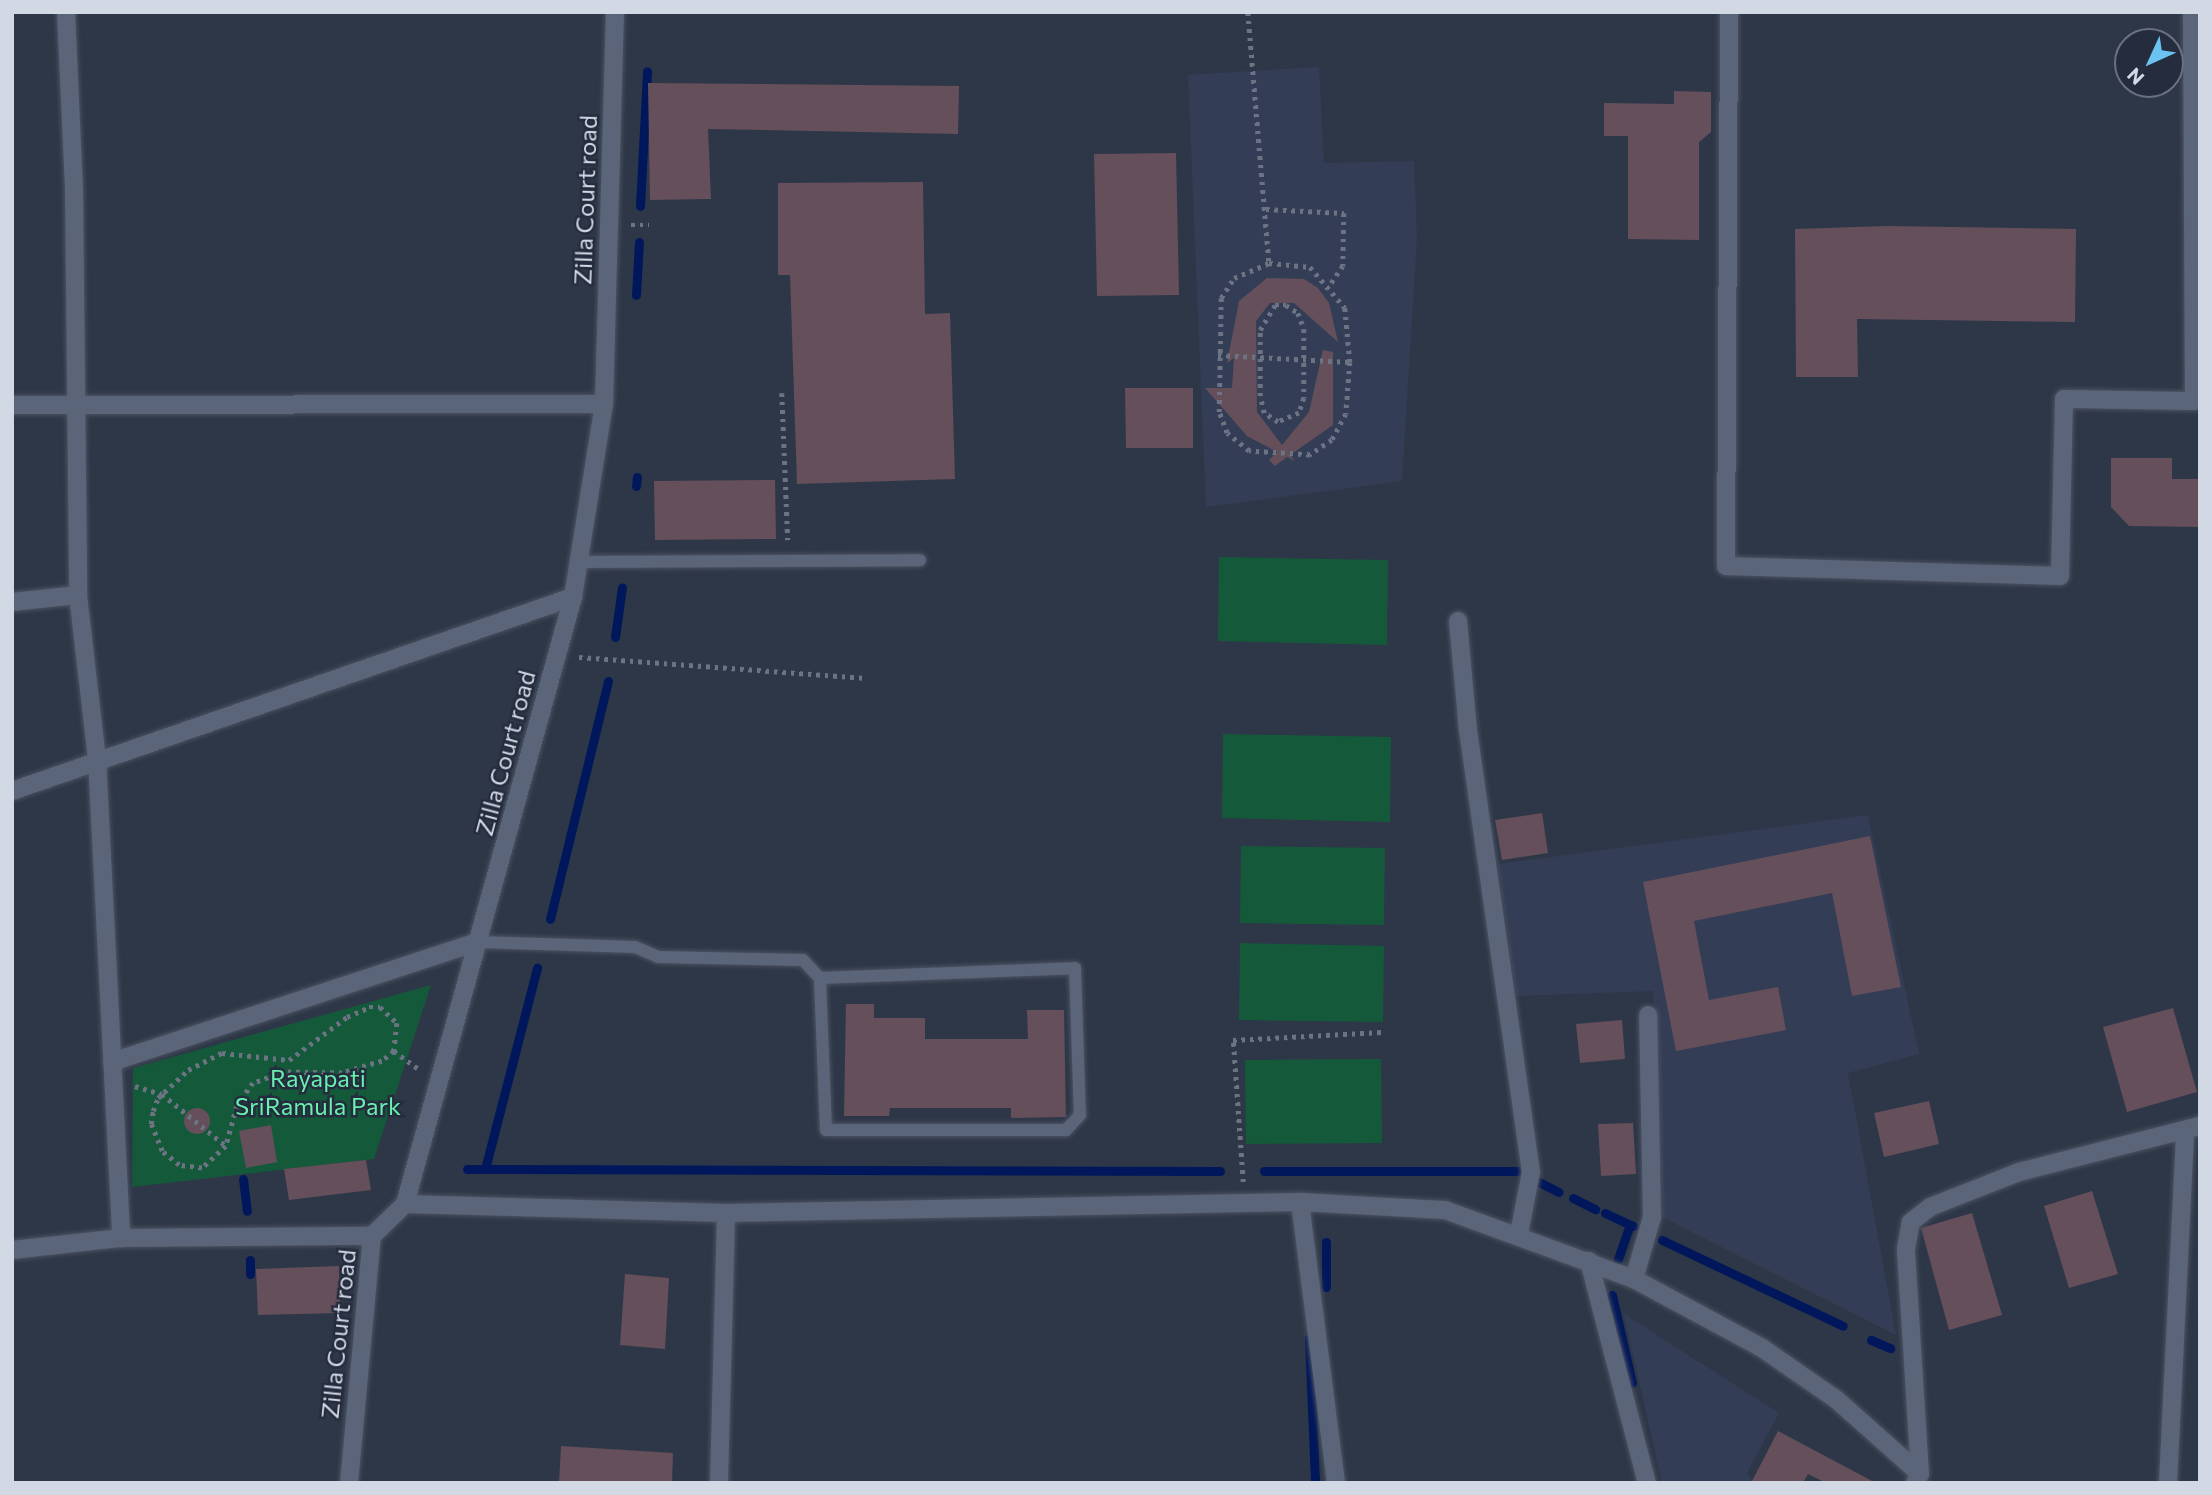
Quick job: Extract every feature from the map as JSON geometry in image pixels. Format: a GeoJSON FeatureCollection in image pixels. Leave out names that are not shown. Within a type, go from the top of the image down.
{"type":"FeatureCollection","features":[{"type":"Feature","properties":{"kind":"street"},"geometry":{"type":"LineString","coordinates":[[66,12],[74,188],[74,404],[78,595],[97,758],[121,1238]]}},
{"type":"Feature","properties":{"kind":"street","name":"Zilla Court road"},"geometry":{"type":"LineString","coordinates":[[349,1483],[372,1236],[405,1204],[437,1078],[478,942],[573,597],[604,404],[615,12]]}},
{"type":"Feature","properties":{"kind":"street"},"geometry":{"type":"LineString","coordinates":[[1729,12],[1726,566],[2060,576],[2064,399],[2194,401],[2192,12]]}},
{"type":"Feature","properties":{"kind":"street"},"geometry":{"type":"LineString","coordinates":[[12,405],[604,404]]}},
{"type":"Feature","properties":{"kind":"street"},"geometry":{"type":"LineString","coordinates":[[12,602],[78,595]]}},
{"type":"Feature","properties":{"kind":"street"},"geometry":{"type":"LineString","coordinates":[[12,791],[97,758],[573,597]]}},
{"type":"Feature","properties":{"kind":"street"},"geometry":{"type":"LineString","coordinates":[[1458,621],[1468,730],[1531,1172],[1519,1234]]}},
{"type":"Feature","properties":{"kind":"street"},"geometry":{"type":"LineString","coordinates":[[112,1062],[478,942]]}},
{"type":"Feature","properties":{"kind":"street"},"geometry":{"type":"LineString","coordinates":[[1634,1279],[1652,1217],[1648,1015]]}},
{"type":"Feature","properties":{"kind":"street"},"geometry":{"type":"LineString","coordinates":[[1918,1479],[1906,1249],[1911,1222],[1930,1207],[2020,1172],[2192,1128],[2168,1483]]}},
{"type":"Feature","properties":{"kind":"street"},"geometry":{"type":"LineString","coordinates":[[1300,1202],[1336,1483]]}},
{"type":"Feature","properties":{"kind":"street"},"geometry":{"type":"LineString","coordinates":[[405,1204],[726,1213],[1300,1202],[1445,1210],[1519,1234],[1634,1279],[1794,1370],[1837,1400],[1918,1479]]}},
{"type":"Feature","properties":{"kind":"street"},"geometry":{"type":"LineString","coordinates":[[719,1483],[726,1213]]}},
{"type":"Feature","properties":{"kind":"street"},"geometry":{"type":"LineString","coordinates":[[12,1250],[121,1238],[372,1236]]}},
{"type":"Feature","properties":{"kind":"street"},"geometry":{"type":"LineString","coordinates":[[1589,1261],[1647,1483]]}},
{"type":"Feature","properties":{"kind":"lane"},"geometry":{"type":"LineString","coordinates":[[578,562],[920,560]]}},
{"type":"Feature","properties":{"kind":"lane"},"geometry":{"type":"LineString","coordinates":[[478,942],[635,947],[658,957],[803,960],[820,978],[826,1129],[1066,1129],[1080,1115],[1075,968],[820,978]]}},
{"type":"Feature","properties":{"kind":"path"},"geometry":{"type":"LineString","coordinates":[[1248,12],[1269,263]]}},
{"type":"Feature","properties":{"kind":"path"},"geometry":{"type":"LineString","coordinates":[[1266,209],[1344,213],[1343,266],[1331,284]]}},
{"type":"Feature","properties":{"kind":"path"},"geometry":{"type":"LineString","coordinates":[[1269,263],[1310,267],[1331,284],[1345,308],[1350,362],[1346,414],[1332,440],[1310,455],[1275,456],[1249,451],[1227,433],[1219,412],[1220,298],[1234,278],[1269,263]]}},
{"type":"Feature","properties":{"kind":"path"},"geometry":{"type":"LineString","coordinates":[[1286,305],[1304,329],[1299,413],[1278,422],[1264,413],[1260,359],[1265,314],[1286,305]]}},
{"type":"Feature","properties":{"kind":"path"},"geometry":{"type":"LineString","coordinates":[[1218,355],[1350,362]]}},
{"type":"Feature","properties":{"kind":"path"},"geometry":{"type":"LineString","coordinates":[[782,393],[789,562]]}},
{"type":"Feature","properties":{"kind":"path"},"geometry":{"type":"LineString","coordinates":[[557,655],[866,678]]}},
{"type":"Feature","properties":{"kind":"path"},"geometry":{"type":"LineString","coordinates":[[369,1007],[380,1007],[397,1023],[394,1051],[364,1068],[284,1072],[253,1083],[237,1106],[226,1146],[202,1168],[169,1157],[151,1124],[162,1094],[194,1065],[222,1053],[289,1060],[347,1017],[369,1007]]}},
{"type":"Feature","properties":{"kind":"path"},"geometry":{"type":"LineString","coordinates":[[1244,1203],[1233,1040],[1382,1032]]}},
{"type":"Feature","properties":{"kind":"path"},"geometry":{"type":"LineString","coordinates":[[394,1051],[437,1078]]}},
{"type":"Feature","properties":{"kind":"path"},"geometry":{"type":"LineString","coordinates":[[162,1094],[226,1146]]}},
{"type":"Feature","properties":{"kind":"shaded area"},"geometry":{"type":"Polygon","coordinates":[[[1319,67],[1324,163],[1414,161],[1417,237],[1402,481],[1206,507],[1188,75],[1319,67]]]}},
{"type":"Feature","properties":{"kind":"shaded area"},"geometry":{"type":"Polygon","coordinates":[[[1868,815],[1919,1054],[1848,1073],[1896,1335],[1662,1217],[1653,991],[1516,996],[1498,864],[1868,815]]]}},
{"type":"Feature","properties":{"kind":"shaded area"},"geometry":{"type":"Polygon","coordinates":[[[1624,1314],[1779,1413],[1747,1473],[1754,1483],[1662,1483],[1624,1314]]]}},
{"type":"Feature","properties":{"kind":"green space"},"geometry":{"type":"Polygon","coordinates":[[[1219,557],[1388,560],[1387,645],[1218,641],[1219,557]]]}},
{"type":"Feature","properties":{"kind":"green space"},"geometry":{"type":"Polygon","coordinates":[[[1223,734],[1391,737],[1390,822],[1222,818],[1223,734]]]}},
{"type":"Feature","properties":{"kind":"green space"},"geometry":{"type":"Polygon","coordinates":[[[1241,846],[1385,848],[1384,925],[1240,923],[1241,846]]]}},
{"type":"Feature","properties":{"kind":"green space"},"geometry":{"type":"Polygon","coordinates":[[[1240,943],[1384,946],[1383,1022],[1239,1020],[1240,943]]]}},
{"type":"Feature","properties":{"kind":"green space","name":"Rayapati SriRamula Park"},"geometry":{"type":"Polygon","coordinates":[[[431,985],[374,1159],[132,1187],[133,1068],[431,985]]]}},
{"type":"Feature","properties":{"kind":"green space"},"geometry":{"type":"Polygon","coordinates":[[[1381,1059],[1382,1143],[1246,1144],[1245,1060],[1381,1059]]]}},
{"type":"Feature","properties":{"kind":"building"},"geometry":{"type":"Polygon","coordinates":[[[648,83],[959,86],[958,134],[708,129],[711,199],[650,200],[648,83]]]}},
{"type":"Feature","properties":{"kind":"building"},"geometry":{"type":"Polygon","coordinates":[[[1674,91],[1711,92],[1711,132],[1699,142],[1699,240],[1628,239],[1628,136],[1604,136],[1604,103],[1674,104],[1674,91]]]}},
{"type":"Feature","properties":{"kind":"building"},"geometry":{"type":"Polygon","coordinates":[[[1176,153],[1179,295],[1097,296],[1094,154],[1176,153]]]}},
{"type":"Feature","properties":{"kind":"building"},"geometry":{"type":"Polygon","coordinates":[[[923,182],[925,314],[950,313],[955,479],[797,484],[790,275],[778,275],[778,183],[923,182]]]}},
{"type":"Feature","properties":{"kind":"building"},"geometry":{"type":"Polygon","coordinates":[[[1887,226],[2076,229],[2075,322],[1857,319],[1858,377],[1796,377],[1795,229],[1887,226]]]}},
{"type":"Feature","properties":{"kind":"building"},"geometry":{"type":"Polygon","coordinates":[[[1267,278],[1304,279],[1318,288],[1329,303],[1338,342],[1294,303],[1270,303],[1256,321],[1257,412],[1282,445],[1309,412],[1323,350],[1333,352],[1333,425],[1290,455],[1295,461],[1287,457],[1275,466],[1269,460],[1277,452],[1247,436],[1205,388],[1232,388],[1234,358],[1227,363],[1239,301],[1267,278]]]}},
{"type":"Feature","properties":{"kind":"building"},"geometry":{"type":"Polygon","coordinates":[[[1125,388],[1193,388],[1193,448],[1126,448],[1125,388]]]}},
{"type":"Feature","properties":{"kind":"building"},"geometry":{"type":"Polygon","coordinates":[[[2111,458],[2172,458],[2172,479],[2200,479],[2200,527],[2129,526],[2111,507],[2111,458]]]}},
{"type":"Feature","properties":{"kind":"building"},"geometry":{"type":"Polygon","coordinates":[[[775,480],[776,539],[655,540],[654,481],[775,480]]]}},
{"type":"Feature","properties":{"kind":"building"},"geometry":{"type":"Polygon","coordinates":[[[1542,813],[1548,853],[1502,860],[1495,820],[1542,813]]]}},
{"type":"Feature","properties":{"kind":"building"},"geometry":{"type":"Polygon","coordinates":[[[1870,836],[1901,987],[1852,996],[1832,893],[1694,921],[1709,1000],[1778,987],[1786,1030],[1676,1051],[1643,882],[1870,836]]]}},
{"type":"Feature","properties":{"kind":"building"},"geometry":{"type":"Polygon","coordinates":[[[846,1004],[874,1004],[874,1018],[925,1018],[925,1039],[1028,1039],[1027,1010],[1064,1010],[1066,1117],[1011,1118],[1011,1108],[890,1108],[889,1116],[844,1116],[846,1004]]]}},
{"type":"Feature","properties":{"kind":"building"},"geometry":{"type":"Polygon","coordinates":[[[2173,1008],[2197,1092],[2127,1112],[2103,1027],[2173,1008]]]}},
{"type":"Feature","properties":{"kind":"building"},"geometry":{"type":"Polygon","coordinates":[[[1622,1020],[1625,1059],[1580,1063],[1576,1024],[1622,1020]]]}},
{"type":"Feature","properties":{"kind":"building"},"geometry":{"type":"Polygon","coordinates":[[[1929,1101],[1939,1144],[1884,1157],[1874,1113],[1929,1101]]]}},
{"type":"Feature","properties":{"kind":"building"},"geometry":{"type":"Polygon","coordinates":[[[197,1108],[206,1112],[210,1121],[206,1130],[197,1134],[188,1130],[184,1121],[188,1112],[197,1108]]]}},
{"type":"Feature","properties":{"kind":"building"},"geometry":{"type":"Polygon","coordinates":[[[1633,1123],[1636,1174],[1601,1176],[1598,1124],[1633,1123]]]}},
{"type":"Feature","properties":{"kind":"building"},"geometry":{"type":"Polygon","coordinates":[[[271,1125],[277,1162],[246,1168],[239,1131],[271,1125]]]}},
{"type":"Feature","properties":{"kind":"building"},"geometry":{"type":"Polygon","coordinates":[[[366,1160],[371,1190],[289,1200],[284,1169],[366,1160]]]}},
{"type":"Feature","properties":{"kind":"building"},"geometry":{"type":"Polygon","coordinates":[[[2092,1191],[2118,1274],[2069,1288],[2044,1206],[2092,1191]]]}},
{"type":"Feature","properties":{"kind":"building"},"geometry":{"type":"Polygon","coordinates":[[[1972,1213],[2002,1315],[1949,1330],[1921,1228],[1972,1213]]]}},
{"type":"Feature","properties":{"kind":"building"},"geometry":{"type":"Polygon","coordinates":[[[339,1266],[340,1313],[258,1315],[256,1269],[339,1266]]]}},
{"type":"Feature","properties":{"kind":"building"},"geometry":{"type":"Polygon","coordinates":[[[625,1274],[669,1278],[665,1349],[620,1345],[625,1274]]]}},
{"type":"Feature","properties":{"kind":"building"},"geometry":{"type":"Polygon","coordinates":[[[1778,1431],[1876,1483],[1826,1483],[1808,1474],[1803,1483],[1751,1483],[1778,1431]]]}},
{"type":"Feature","properties":{"kind":"building"},"geometry":{"type":"Polygon","coordinates":[[[561,1446],[673,1453],[672,1483],[559,1483],[561,1446]]]}},
{"type":"Feature","properties":{"kind":"waterway"},"geometry":{"type":"LineString","coordinates":[[640,206],[647,71]]}},
{"type":"Feature","properties":{"kind":"waterway"},"geometry":{"type":"LineString","coordinates":[[636,295],[639,242]]}},
{"type":"Feature","properties":{"kind":"waterway"},"geometry":{"type":"LineString","coordinates":[[636,486],[637,477]]}},
{"type":"Feature","properties":{"kind":"waterway"},"geometry":{"type":"LineString","coordinates":[[615,637],[622,587]]}},
{"type":"Feature","properties":{"kind":"waterway"},"geometry":{"type":"LineString","coordinates":[[550,919],[608,681]]}},
{"type":"Feature","properties":{"kind":"waterway"},"geometry":{"type":"LineString","coordinates":[[485,1169],[537,968]]}},
{"type":"Feature","properties":{"kind":"waterway"},"geometry":{"type":"LineString","coordinates":[[467,1169],[1220,1171]]}},
{"type":"Feature","properties":{"kind":"waterway"},"geometry":{"type":"LineString","coordinates":[[1264,1171],[1517,1171]]}},
{"type":"Feature","properties":{"kind":"waterway"},"geometry":{"type":"LineString","coordinates":[[243,1179],[247,1211]]}},
{"type":"Feature","properties":{"kind":"waterway"},"geometry":{"type":"LineString","coordinates":[[1539,1182],[1559,1192]]}},
{"type":"Feature","properties":{"kind":"waterway"},"geometry":{"type":"LineString","coordinates":[[1573,1198],[1595,1209]]}},
{"type":"Feature","properties":{"kind":"waterway"},"geometry":{"type":"LineString","coordinates":[[1605,1213],[1633,1226]]}},
{"type":"Feature","properties":{"kind":"waterway"},"geometry":{"type":"LineString","coordinates":[[1618,1259],[1630,1225]]}},
{"type":"Feature","properties":{"kind":"waterway"},"geometry":{"type":"LineString","coordinates":[[1662,1240],[1843,1326]]}},
{"type":"Feature","properties":{"kind":"waterway"},"geometry":{"type":"LineString","coordinates":[[1326,1242],[1326,1287]]}},
{"type":"Feature","properties":{"kind":"waterway"},"geometry":{"type":"LineString","coordinates":[[250,1260],[250,1274]]}},
{"type":"Feature","properties":{"kind":"waterway"},"geometry":{"type":"LineString","coordinates":[[1612,1295],[1632,1383]]}},
{"type":"Feature","properties":{"kind":"waterway"},"geometry":{"type":"LineString","coordinates":[[1309,1338],[1315,1483]]}},
{"type":"Feature","properties":{"kind":"waterway"},"geometry":{"type":"LineString","coordinates":[[1871,1340],[1890,1348]]}}]}
